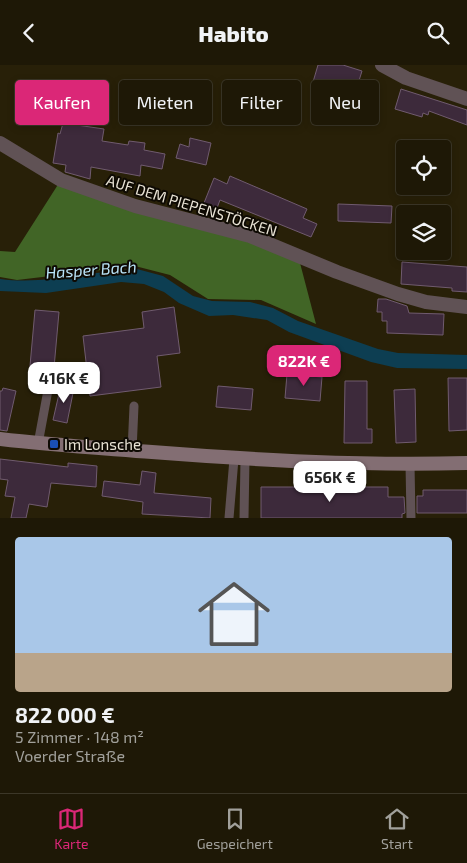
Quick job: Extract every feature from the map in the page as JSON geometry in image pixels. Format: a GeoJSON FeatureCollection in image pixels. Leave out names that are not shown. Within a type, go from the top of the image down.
{"type":"FeatureCollection","features":[{"type":"Feature","properties":{"kind":"main road"},"geometry":{"type":"LineString","coordinates":[[0,439],[38,444],[240,459],[322,463],[467,463]]}},
{"type":"Feature","properties":{"kind":"street"},"geometry":{"type":"LineString","coordinates":[[382,65],[406,78],[467,99]]}},
{"type":"Feature","properties":{"kind":"street","name":"AUF DEM PIEPENSTÖCKEN"},"geometry":{"type":"LineString","coordinates":[[0,143],[61,180],[135,206],[250,236],[336,272],[398,295],[426,302],[467,307]]}},
{"type":"Feature","properties":{"kind":"lane"},"geometry":{"type":"LineString","coordinates":[[38,444],[48,391]]}},
{"type":"Feature","properties":{"kind":"lane"},"geometry":{"type":"LineString","coordinates":[[132,451],[134,406]]}},
{"type":"Feature","properties":{"kind":"lane"},"geometry":{"type":"LineString","coordinates":[[229,518],[240,459]]}},
{"type":"Feature","properties":{"kind":"lane"},"geometry":{"type":"LineString","coordinates":[[240,459],[244,518]]}},
{"type":"Feature","properties":{"kind":"lane"},"geometry":{"type":"LineString","coordinates":[[410,464],[410,518]]}},
{"type":"Feature","properties":{"kind":"green space"},"geometry":{"type":"Polygon","coordinates":[[[59,183],[250,240],[300,263],[316,324],[261,300],[208,299],[170,275],[135,266],[17,280],[0,277],[0,251],[15,252],[59,183]]]}},
{"type":"Feature","properties":{"kind":"water"},"geometry":{"type":"Polygon","coordinates":[[[137,269],[163,276],[193,296],[212,301],[250,302],[273,308],[298,321],[378,349],[398,353],[467,355],[467,369],[397,368],[371,362],[289,332],[267,320],[233,315],[209,316],[179,303],[164,292],[144,284],[121,282],[46,293],[0,291],[0,279],[52,279],[137,269]]]}},
{"type":"Feature","properties":{"kind":"building"},"geometry":{"type":"Polygon","coordinates":[[[318,65],[343,65],[362,71],[359,80],[314,80],[318,65]]]}},
{"type":"Feature","properties":{"kind":"building"},"geometry":{"type":"Polygon","coordinates":[[[401,89],[467,110],[467,125],[429,111],[428,115],[423,113],[422,117],[395,109],[401,89]]]}},
{"type":"Feature","properties":{"kind":"building"},"geometry":{"type":"Polygon","coordinates":[[[62,125],[77,125],[104,129],[102,141],[128,145],[129,141],[145,143],[144,150],[165,154],[162,169],[141,165],[140,176],[91,167],[90,179],[65,172],[66,165],[53,163],[58,133],[60,134],[62,125]]]}},
{"type":"Feature","properties":{"kind":"building"},"geometry":{"type":"Polygon","coordinates":[[[190,138],[211,143],[206,165],[176,158],[180,144],[189,147],[190,138]]]}},
{"type":"Feature","properties":{"kind":"building"},"geometry":{"type":"Polygon","coordinates":[[[230,176],[307,209],[303,218],[317,224],[311,237],[220,200],[217,208],[204,203],[214,178],[227,184],[230,176]]]}},
{"type":"Feature","properties":{"kind":"building"},"geometry":{"type":"Polygon","coordinates":[[[338,204],[392,206],[391,223],[338,221],[338,204]]]}},
{"type":"Feature","properties":{"kind":"building"},"geometry":{"type":"Polygon","coordinates":[[[402,262],[467,267],[467,292],[452,291],[452,288],[401,284],[402,262]]]}},
{"type":"Feature","properties":{"kind":"building"},"geometry":{"type":"Polygon","coordinates":[[[378,299],[386,299],[407,306],[409,313],[444,314],[443,335],[387,333],[387,321],[382,321],[382,312],[377,312],[378,299]]]}},
{"type":"Feature","properties":{"kind":"building"},"geometry":{"type":"Polygon","coordinates":[[[174,307],[180,353],[157,356],[161,387],[90,396],[83,336],[144,328],[142,312],[174,307]]]}},
{"type":"Feature","properties":{"kind":"building"},"geometry":{"type":"Polygon","coordinates":[[[35,310],[59,312],[53,379],[29,377],[35,310]]]}},
{"type":"Feature","properties":{"kind":"building"},"geometry":{"type":"Polygon","coordinates":[[[287,374],[322,377],[320,401],[285,398],[287,374]]]}},
{"type":"Feature","properties":{"kind":"building"},"geometry":{"type":"Polygon","coordinates":[[[448,378],[467,378],[467,430],[449,431],[448,378]]]}},
{"type":"Feature","properties":{"kind":"building"},"geometry":{"type":"Polygon","coordinates":[[[345,381],[367,381],[367,429],[372,429],[372,443],[344,443],[345,381]]]}},
{"type":"Feature","properties":{"kind":"building"},"geometry":{"type":"Polygon","coordinates":[[[61,385],[74,388],[67,423],[53,420],[61,385]]]}},
{"type":"Feature","properties":{"kind":"building"},"geometry":{"type":"Polygon","coordinates":[[[218,386],[253,389],[251,410],[216,407],[218,386]]]}},
{"type":"Feature","properties":{"kind":"building"},"geometry":{"type":"Polygon","coordinates":[[[3,388],[16,391],[7,431],[0,430],[0,391],[3,388]]]}},
{"type":"Feature","properties":{"kind":"building"},"geometry":{"type":"Polygon","coordinates":[[[415,389],[416,442],[396,443],[394,390],[415,389]]]}},
{"type":"Feature","properties":{"kind":"building"},"geometry":{"type":"Polygon","coordinates":[[[0,459],[68,467],[68,463],[97,466],[96,487],[51,483],[47,507],[29,504],[26,518],[11,518],[15,497],[5,496],[8,480],[0,479],[0,459]]]}},
{"type":"Feature","properties":{"kind":"building"},"geometry":{"type":"Polygon","coordinates":[[[142,471],[156,473],[154,493],[211,498],[210,518],[142,514],[143,502],[102,496],[104,481],[140,485],[142,471]]]}},
{"type":"Feature","properties":{"kind":"building"},"geometry":{"type":"Polygon","coordinates":[[[261,487],[388,487],[388,497],[404,497],[405,513],[402,514],[402,518],[261,518],[261,487]]]}},
{"type":"Feature","properties":{"kind":"building"},"geometry":{"type":"Polygon","coordinates":[[[423,490],[467,490],[467,513],[417,513],[417,496],[423,496],[423,490]]]}},
{"type":"Feature","properties":{"kind":"place","name":"Im Lonsche"},"geometry":{"type":"Point","coordinates":[54,444]}},
{"type":"Feature","properties":{"kind":"water label","name":"Hasper Bach"},"geometry":{"type":"Point","coordinates":[91,269]}}]}
